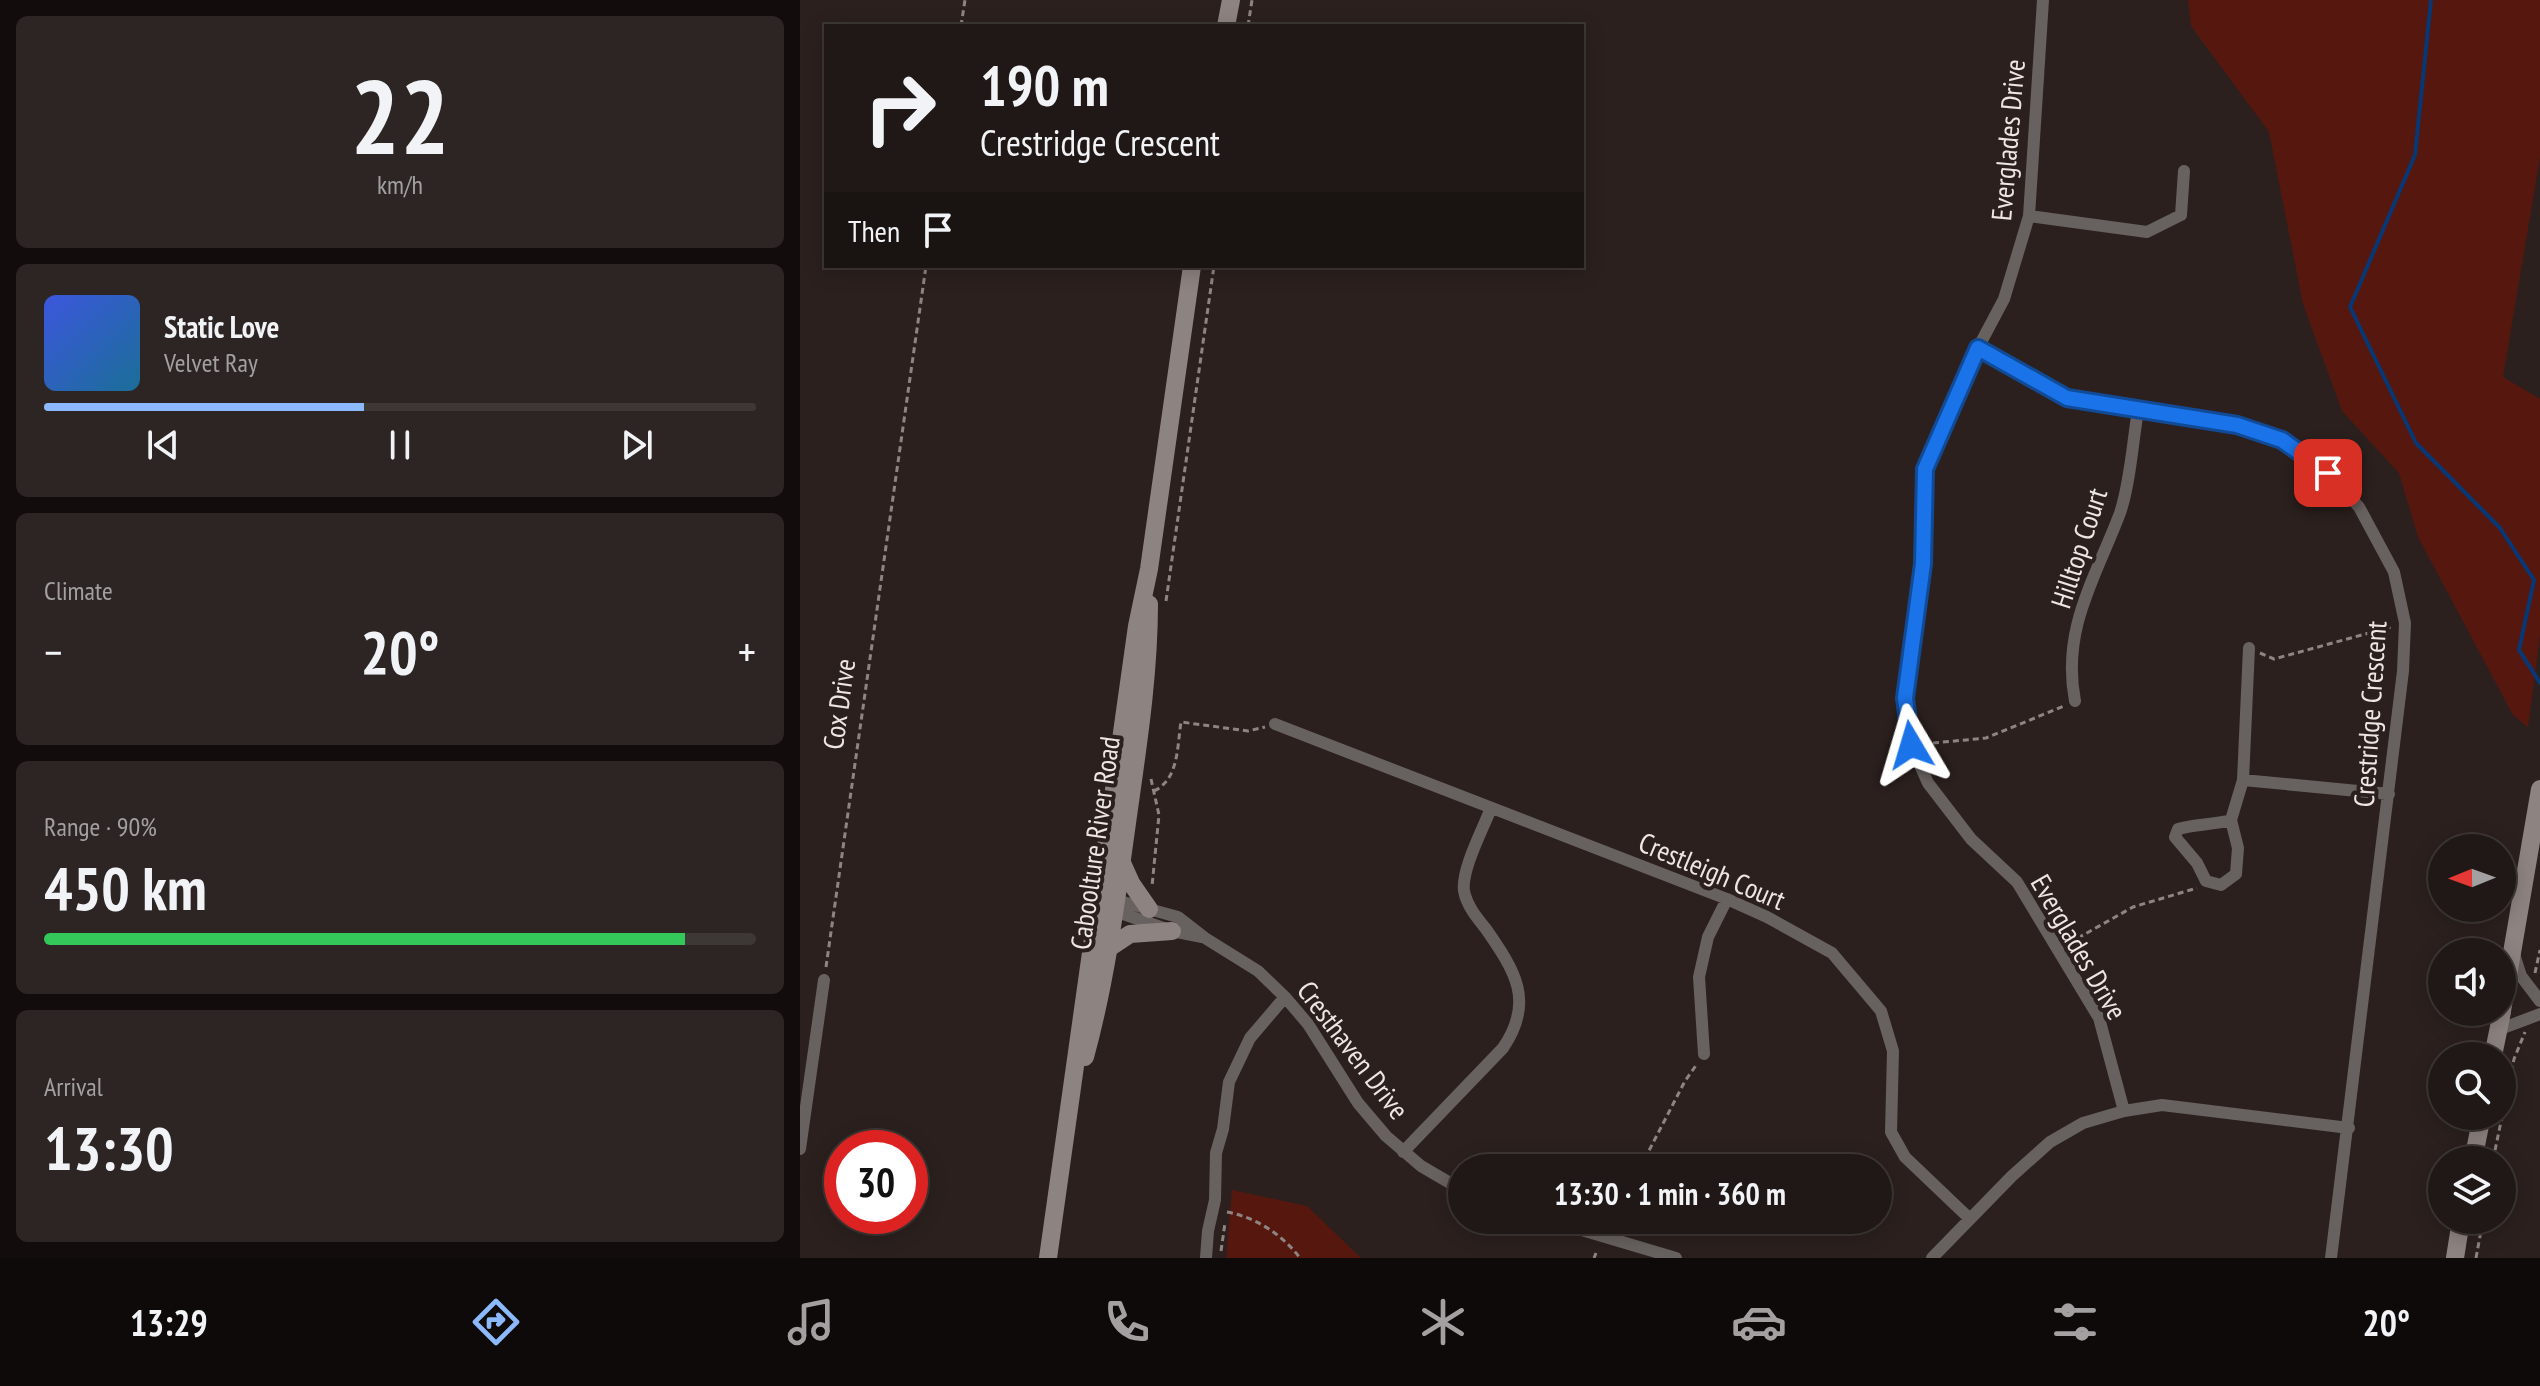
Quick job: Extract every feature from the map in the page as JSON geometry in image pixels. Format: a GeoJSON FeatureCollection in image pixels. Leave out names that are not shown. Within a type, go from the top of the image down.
{"type":"FeatureCollection","features":[{"type":"Feature","properties":{"kind":"main road"},"geometry":{"type":"LineString","coordinates":[[1226,24],[1231,0]]}},
{"type":"Feature","properties":{"kind":"main road","name":"Caboolture River Road"},"geometry":{"type":"LineString","coordinates":[[1048,1258],[1106,903],[1137,626],[1149,569],[1192,268]]}},
{"type":"Feature","properties":{"kind":"main road","name":"Caboolture River Road"},"geometry":{"type":"LineString","coordinates":[[1069,1119],[1093,1028],[1109,948],[1106,903],[1122,861],[1142,707],[1149,628],[1149,569]]}},
{"type":"Feature","properties":{"kind":"main road"},"geometry":{"type":"LineString","coordinates":[[2515,938],[2540,789]]}},
{"type":"Feature","properties":{"kind":"main road"},"geometry":{"type":"LineString","coordinates":[[1122,861],[1131,883],[1150,902]]}},
{"type":"Feature","properties":{"kind":"main road"},"geometry":{"type":"LineString","coordinates":[[1109,948],[1122,938],[1138,932],[1172,931]]}},
{"type":"Feature","properties":{"kind":"main road"},"geometry":{"type":"LineString","coordinates":[[2455,1258],[2459,1234]]}},
{"type":"Feature","properties":{"kind":"street","name":"Everglades Drive"},"geometry":{"type":"LineString","coordinates":[[2043,0],[2029,216],[2004,299],[1978,348],[1925,469],[1923,564],[1905,698],[1911,745],[1928,783],[1971,839],[2017,882],[2099,1018],[2124,1111]]}},
{"type":"Feature","properties":{"kind":"street"},"geometry":{"type":"LineString","coordinates":[[2029,216],[2147,232],[2181,215],[2184,171]]}},
{"type":"Feature","properties":{"kind":"street","name":"Crestridge Crescent"},"geometry":{"type":"LineString","coordinates":[[1978,348],[2067,398],[2237,425],[2282,440],[2328,473],[2359,507],[2394,572],[2405,623],[2403,671],[2331,1258]]}},
{"type":"Feature","properties":{"kind":"street","name":"Hilltop Court"},"geometry":{"type":"LineString","coordinates":[[2075,701],[2070,674],[2082,600],[2121,510],[2138,410]]}},
{"type":"Feature","properties":{"kind":"street"},"geometry":{"type":"LineString","coordinates":[[2231,820],[2178,829],[2175,837],[2197,863],[2206,881],[2221,885],[2236,874],[2238,848],[2231,820],[2243,780],[2249,648]]}},
{"type":"Feature","properties":{"kind":"street","name":"Crestleigh Court"},"geometry":{"type":"LineString","coordinates":[[1275,724],[1727,899],[1832,953],[1881,1011],[1893,1051],[1891,1132],[1905,1157],[1970,1219]]}},
{"type":"Feature","properties":{"kind":"street"},"geometry":{"type":"LineString","coordinates":[[2243,780],[2389,794]]}},
{"type":"Feature","properties":{"kind":"street"},"geometry":{"type":"LineString","coordinates":[[1403,1152],[1503,1048],[1520,1014],[1520,993],[1514,973],[1470,907],[1464,892],[1471,860],[1491,808]]}},
{"type":"Feature","properties":{"kind":"street"},"geometry":{"type":"LineString","coordinates":[[1704,1054],[1699,977],[1708,937],[1727,899]]}},
{"type":"Feature","properties":{"kind":"street","name":"Cresthaven Drive"},"geometry":{"type":"LineString","coordinates":[[1106,903],[1150,902],[1242,959],[1285,997],[1308,1024],[1358,1103],[1386,1136],[1403,1152],[1448,1183]]}},
{"type":"Feature","properties":{"kind":"street","name":"Cresthaven Drive"},"geometry":{"type":"LineString","coordinates":[[1106,903],[1172,931],[1205,938]]}},
{"type":"Feature","properties":{"kind":"street"},"geometry":{"type":"LineString","coordinates":[[2516,960],[2521,976],[2540,1001]]}},
{"type":"Feature","properties":{"kind":"street"},"geometry":{"type":"LineString","coordinates":[[800,1149],[824,980]]}},
{"type":"Feature","properties":{"kind":"street"},"geometry":{"type":"LineString","coordinates":[[1210,1255],[1208,1231],[1215,1200],[1216,1153],[1223,1129],[1229,1082],[1250,1038],[1285,997]]}},
{"type":"Feature","properties":{"kind":"street"},"geometry":{"type":"LineString","coordinates":[[1932,1258],[2050,1142],[2083,1123],[2124,1111],[2162,1105],[2349,1128]]}},
{"type":"Feature","properties":{"kind":"street"},"geometry":{"type":"LineString","coordinates":[[1595,1234],[1676,1258]]}},
{"type":"Feature","properties":{"kind":"path"},"geometry":{"type":"LineString","coordinates":[[961,24],[965,0]]}},
{"type":"Feature","properties":{"kind":"path"},"geometry":{"type":"LineString","coordinates":[[1248,24],[1252,0]]}},
{"type":"Feature","properties":{"kind":"path","name":"Cox Drive"},"geometry":{"type":"LineString","coordinates":[[824,980],[926,268]]}},
{"type":"Feature","properties":{"kind":"path"},"geometry":{"type":"LineString","coordinates":[[1164,613],[1214,268]]}},
{"type":"Feature","properties":{"kind":"path"},"geometry":{"type":"LineString","coordinates":[[2249,648],[2274,659],[2405,623]]}},
{"type":"Feature","properties":{"kind":"path"},"geometry":{"type":"LineString","coordinates":[[1911,745],[1986,738],[2075,701]]}},
{"type":"Feature","properties":{"kind":"path"},"geometry":{"type":"LineString","coordinates":[[1154,791],[1164,786],[1173,770],[1181,722],[1248,731],[1275,724]]}},
{"type":"Feature","properties":{"kind":"path"},"geometry":{"type":"LineString","coordinates":[[1150,774],[1159,815],[1150,902]]}},
{"type":"Feature","properties":{"kind":"path"},"geometry":{"type":"LineString","coordinates":[[2058,950],[2133,907],[2194,890],[2206,881]]}},
{"type":"Feature","properties":{"kind":"path"},"geometry":{"type":"LineString","coordinates":[[2531,989],[2540,950]]}},
{"type":"Feature","properties":{"kind":"path"},"geometry":{"type":"LineString","coordinates":[[2496,1146],[2514,1059],[2534,1016]]}},
{"type":"Feature","properties":{"kind":"path"},"geometry":{"type":"LineString","coordinates":[[1647,1154],[1685,1081],[1704,1054]]}},
{"type":"Feature","properties":{"kind":"path"},"geometry":{"type":"LineString","coordinates":[[1210,1255],[1221,1253],[1226,1212],[1258,1222],[1283,1240],[1300,1258]]}},
{"type":"Feature","properties":{"kind":"path"},"geometry":{"type":"LineString","coordinates":[[2476,1258],[2480,1234]]}},
{"type":"Feature","properties":{"kind":"shaded area"},"geometry":{"type":"Polygon","coordinates":[[[2188,0],[2540,0],[2540,157],[2503,377],[2540,399],[2540,635],[2528,727],[2513,715],[2418,537],[2399,473],[2342,411],[2303,304],[2269,132],[2191,26],[2188,0]]]}},
{"type":"Feature","properties":{"kind":"shaded area"},"geometry":{"type":"Polygon","coordinates":[[[1232,1190],[1307,1206],[1361,1258],[1226,1258],[1232,1190]]]}},
{"type":"Feature","properties":{"kind":"waterway"},"geometry":{"type":"LineString","coordinates":[[2431,0],[2415,155],[2350,307],[2416,443],[2500,528],[2534,580],[2519,650],[2540,683]]}},
{"type":"Feature","properties":{"kind":"route"},"geometry":{"type":"LineString","coordinates":[[1911,745],[1905,698],[1923,564],[1925,469],[1978,348],[2067,398],[2237,425],[2282,440],[2328,473]]}}]}
